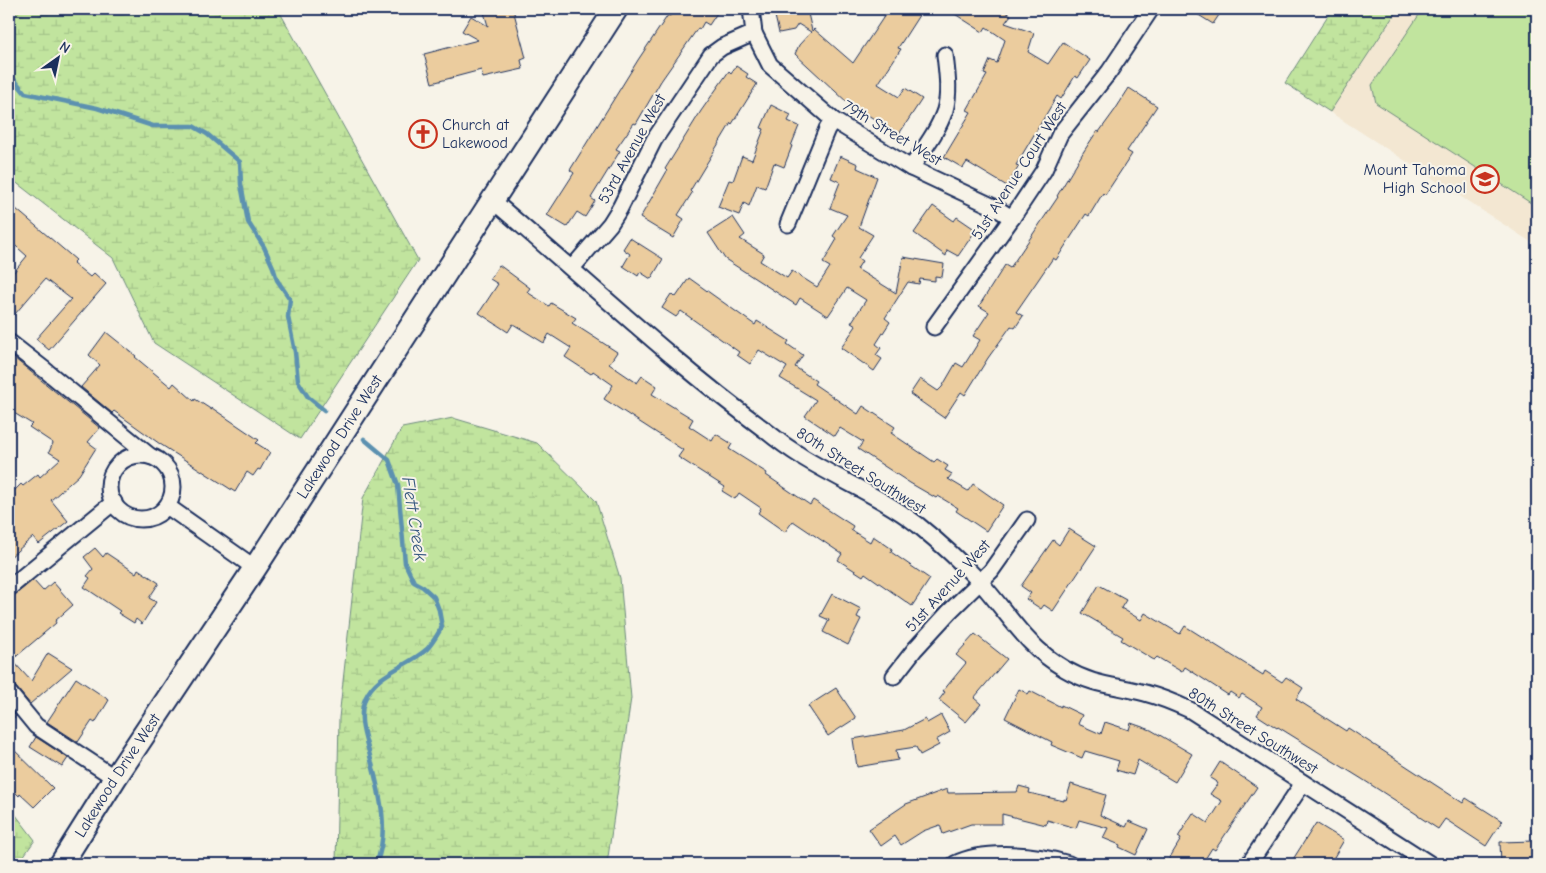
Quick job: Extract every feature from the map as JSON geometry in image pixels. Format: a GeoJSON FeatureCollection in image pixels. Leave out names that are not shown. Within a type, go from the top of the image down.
{"type":"FeatureCollection","features":[{"type":"Feature","properties":{"kind":"main road","name":"Lakewood Drive West"},"geometry":{"type":"LineString","coordinates":[[61,864],[115,778],[255,568],[616,9]]}},
{"type":"Feature","properties":{"kind":"street"},"geometry":{"type":"LineString","coordinates":[[751,9],[754,33]]}},
{"type":"Feature","properties":{"kind":"street","name":"51st Avenue Court West"},"geometry":{"type":"LineString","coordinates":[[934,327],[1044,170],[1060,134],[1109,72],[1151,9]]}},
{"type":"Feature","properties":{"kind":"street","name":"79th Street West"},"geometry":{"type":"LineString","coordinates":[[754,33],[770,65],[833,120],[911,168],[996,208],[1012,218]]}},
{"type":"Feature","properties":{"kind":"street","name":"53rd Avenue West"},"geometry":{"type":"LineString","coordinates":[[572,268],[610,224],[654,140],[711,55],[722,47],[754,33]]}},
{"type":"Feature","properties":{"kind":"street"},"geometry":{"type":"LineString","coordinates":[[911,168],[932,137],[945,110],[947,94],[945,55]]}},
{"type":"Feature","properties":{"kind":"street"},"geometry":{"type":"LineString","coordinates":[[788,224],[827,129],[833,120]]}},
{"type":"Feature","properties":{"kind":"street","name":"80th Street Southwest"},"geometry":{"type":"LineString","coordinates":[[492,200],[646,334],[765,430],[804,458],[884,503],[917,525],[980,582],[1026,640],[1063,668],[1098,684],[1144,693],[1190,710],[1430,864]]}},
{"type":"Feature","properties":{"kind":"street"},"geometry":{"type":"LineString","coordinates":[[9,342],[150,456]]}},
{"type":"Feature","properties":{"kind":"street"},"geometry":{"type":"LineString","coordinates":[[139,455],[150,456],[160,460],[167,467],[174,487],[172,497],[167,506],[149,518],[128,516],[114,502],[110,492],[113,472],[120,463],[129,457],[139,455]]}},
{"type":"Feature","properties":{"kind":"street"},"geometry":{"type":"LineString","coordinates":[[9,588],[114,502]]}},
{"type":"Feature","properties":{"kind":"street"},"geometry":{"type":"LineString","coordinates":[[167,506],[255,568]]}},
{"type":"Feature","properties":{"kind":"street","name":"51st Avenue West"},"geometry":{"type":"LineString","coordinates":[[894,676],[915,649],[991,570],[1027,520]]}},
{"type":"Feature","properties":{"kind":"street"},"geometry":{"type":"LineString","coordinates":[[9,692],[36,726],[115,778]]}},
{"type":"Feature","properties":{"kind":"street"},"geometry":{"type":"LineString","coordinates":[[1249,864],[1303,783]]}},
{"type":"Feature","properties":{"kind":"street"},"geometry":{"type":"LineString","coordinates":[[955,864],[979,856],[1004,855],[1032,857],[1069,864]]}},
{"type":"Feature","properties":{"kind":"shaded area","name":"Mount Tahoma High School"},"geometry":{"type":"Polygon","coordinates":[[[1332,9],[1537,9],[1537,246],[1285,83],[1332,9]]]}},
{"type":"Feature","properties":{"kind":"green space"},"geometry":{"type":"Polygon","coordinates":[[[9,9],[278,9],[418,260],[300,439],[154,343],[113,258],[9,177],[9,9]]]}},
{"type":"Feature","properties":{"kind":"green space"},"geometry":{"type":"Polygon","coordinates":[[[1332,9],[1398,9],[1330,112],[1285,83],[1332,9]]]}},
{"type":"Feature","properties":{"kind":"green space"},"geometry":{"type":"Polygon","coordinates":[[[1423,9],[1537,9],[1537,207],[1376,103],[1372,85],[1423,9]]]}},
{"type":"Feature","properties":{"kind":"green space"},"geometry":{"type":"Polygon","coordinates":[[[453,418],[537,443],[596,501],[620,578],[631,698],[607,864],[336,864],[339,718],[363,498],[402,428],[453,418]]]}},
{"type":"Feature","properties":{"kind":"green space"},"geometry":{"type":"Polygon","coordinates":[[[9,806],[35,840],[18,864],[9,864],[9,806]]]}},
{"type":"Feature","properties":{"kind":"building"},"geometry":{"type":"Polygon","coordinates":[[[483,9],[513,9],[526,58],[521,60],[523,69],[483,78],[481,70],[432,83],[424,54],[478,40],[462,31],[471,16],[488,26],[483,9]]]}},
{"type":"Feature","properties":{"kind":"building"},"geometry":{"type":"Polygon","coordinates":[[[675,9],[713,9],[717,13],[709,25],[704,22],[700,29],[698,28],[661,81],[636,124],[634,123],[616,149],[620,151],[591,198],[595,201],[585,217],[577,212],[567,227],[547,215],[574,173],[570,170],[638,60],[668,15],[670,16],[675,9]]]}},
{"type":"Feature","properties":{"kind":"building"},"geometry":{"type":"Polygon","coordinates":[[[786,9],[807,9],[812,31],[814,29],[853,63],[889,9],[923,9],[898,48],[901,49],[878,84],[899,97],[905,88],[922,99],[899,134],[848,103],[795,54],[799,45],[811,32],[798,24],[794,30],[779,33],[774,12],[786,9]]]}},
{"type":"Feature","properties":{"kind":"building"},"geometry":{"type":"Polygon","coordinates":[[[947,9],[1001,9],[1011,15],[1005,23],[1034,33],[1028,52],[1048,64],[1063,42],[1090,60],[1078,78],[1075,76],[1061,99],[1057,96],[1016,165],[1019,166],[1007,186],[967,162],[963,168],[944,157],[971,112],[967,110],[987,75],[984,74],[990,60],[997,63],[1005,40],[986,27],[983,32],[947,9]]]}},
{"type":"Feature","properties":{"kind":"building"},"geometry":{"type":"Polygon","coordinates":[[[1189,9],[1223,9],[1213,24],[1189,9]]]}},
{"type":"Feature","properties":{"kind":"building"},"geometry":{"type":"Polygon","coordinates":[[[736,66],[748,74],[746,77],[757,84],[690,191],[692,193],[678,215],[684,219],[673,238],[640,218],[667,171],[665,169],[701,111],[729,71],[731,73],[736,66]]]}},
{"type":"Feature","properties":{"kind":"building"},"geometry":{"type":"Polygon","coordinates":[[[1129,88],[1157,106],[1127,151],[1132,154],[1105,195],[1103,193],[1089,216],[1086,214],[1056,260],[1053,258],[1016,312],[1023,316],[1015,328],[1011,326],[965,395],[961,392],[944,418],[910,394],[920,379],[938,391],[956,363],[963,367],[980,340],[973,336],[989,312],[979,306],[1005,265],[1010,268],[1058,197],[1097,131],[1099,132],[1129,88]]]}},
{"type":"Feature","properties":{"kind":"building"},"geometry":{"type":"Polygon","coordinates":[[[771,105],[791,115],[788,121],[799,126],[784,167],[774,163],[765,188],[757,185],[749,206],[744,203],[739,215],[718,207],[729,180],[733,181],[742,156],[752,160],[764,129],[761,128],[771,105]]]}},
{"type":"Feature","properties":{"kind":"building"},"geometry":{"type":"Polygon","coordinates":[[[840,156],[858,164],[857,168],[877,177],[859,227],[873,235],[858,258],[862,261],[857,269],[896,293],[903,257],[944,264],[942,277],[935,276],[935,281],[920,279],[919,284],[908,282],[885,318],[890,322],[876,344],[881,348],[876,355],[882,359],[874,371],[841,348],[856,326],[851,323],[866,300],[847,288],[828,316],[800,298],[796,305],[725,259],[708,233],[733,217],[745,235],[740,239],[764,254],[760,261],[787,278],[792,271],[817,287],[830,267],[823,263],[837,239],[833,236],[847,215],[830,208],[840,182],[831,178],[840,156]]]}},
{"type":"Feature","properties":{"kind":"building"},"geometry":{"type":"Polygon","coordinates":[[[9,203],[76,260],[73,263],[90,277],[94,273],[106,284],[49,350],[36,339],[71,299],[45,279],[9,321],[9,278],[27,256],[9,240],[9,203]]]}},
{"type":"Feature","properties":{"kind":"building"},"geometry":{"type":"Polygon","coordinates":[[[933,206],[954,221],[957,217],[976,230],[958,256],[947,250],[946,256],[914,233],[933,206]]]}},
{"type":"Feature","properties":{"kind":"building"},"geometry":{"type":"Polygon","coordinates":[[[630,238],[663,259],[651,279],[640,272],[638,276],[623,266],[630,254],[623,249],[630,238]]]}},
{"type":"Feature","properties":{"kind":"building"},"geometry":{"type":"Polygon","coordinates":[[[499,265],[530,288],[527,292],[549,306],[551,303],[576,318],[572,323],[617,352],[609,364],[637,383],[642,376],[657,386],[652,394],[693,419],[689,426],[712,441],[716,434],[732,444],[729,449],[767,473],[766,475],[810,505],[813,500],[853,526],[851,530],[870,542],[873,536],[892,549],[891,552],[930,579],[912,606],[865,573],[863,576],[838,560],[842,554],[793,521],[785,532],[758,513],[761,508],[739,493],[735,499],[722,491],[725,487],[678,457],[683,450],[604,399],[613,385],[593,371],[591,374],[565,357],[571,348],[549,334],[544,343],[513,324],[508,332],[479,313],[498,284],[490,279],[499,265]]]}},
{"type":"Feature","properties":{"kind":"building"},"geometry":{"type":"Polygon","coordinates":[[[689,278],[755,325],[757,321],[789,341],[787,344],[803,355],[795,367],[816,381],[814,384],[858,414],[863,406],[895,427],[891,433],[934,462],[937,459],[948,466],[945,470],[952,474],[948,479],[968,491],[973,484],[1003,505],[986,531],[956,511],[958,508],[910,483],[858,449],[863,442],[840,428],[835,436],[805,416],[816,400],[780,378],[787,367],[759,350],[750,364],[737,355],[739,352],[681,311],[676,317],[662,308],[671,294],[676,297],[689,278]]]}},
{"type":"Feature","properties":{"kind":"building"},"geometry":{"type":"Polygon","coordinates":[[[106,332],[171,387],[174,383],[194,401],[195,399],[212,410],[212,408],[259,440],[256,443],[270,452],[260,470],[258,469],[253,476],[247,472],[235,492],[160,444],[114,411],[112,413],[81,387],[100,365],[89,355],[106,332]]]}},
{"type":"Feature","properties":{"kind":"building"},"geometry":{"type":"Polygon","coordinates":[[[9,354],[100,428],[88,442],[96,448],[79,475],[51,500],[68,521],[39,544],[33,537],[9,558],[9,500],[15,495],[13,492],[21,484],[23,486],[38,474],[40,477],[60,459],[49,452],[53,443],[29,427],[32,424],[9,410],[9,354]]]}},
{"type":"Feature","properties":{"kind":"building"},"geometry":{"type":"Polygon","coordinates":[[[1069,529],[1096,546],[1053,611],[1044,605],[1041,609],[1026,599],[1031,593],[1021,586],[1053,540],[1059,545],[1069,529]]]}},
{"type":"Feature","properties":{"kind":"building"},"geometry":{"type":"Polygon","coordinates":[[[95,548],[103,557],[106,553],[136,573],[138,569],[159,583],[149,598],[156,602],[142,624],[136,619],[134,623],[118,613],[120,611],[84,587],[90,578],[87,576],[93,569],[84,557],[95,548]]]}},
{"type":"Feature","properties":{"kind":"building"},"geometry":{"type":"Polygon","coordinates":[[[33,580],[43,591],[53,582],[73,605],[55,621],[56,623],[12,660],[31,681],[48,653],[72,668],[30,704],[16,687],[9,684],[9,597],[15,595],[33,580]]]}},
{"type":"Feature","properties":{"kind":"building"},"geometry":{"type":"Polygon","coordinates":[[[1099,585],[1126,600],[1121,608],[1141,620],[1145,613],[1180,634],[1185,626],[1263,675],[1265,671],[1282,682],[1286,677],[1303,688],[1296,699],[1346,731],[1348,728],[1463,803],[1466,798],[1502,821],[1486,846],[1445,819],[1438,829],[1362,779],[1257,715],[1262,707],[1242,694],[1239,698],[1230,692],[1228,695],[1185,667],[1182,672],[1157,657],[1154,660],[1121,640],[1123,637],[1082,613],[1099,585]]]}},
{"type":"Feature","properties":{"kind":"building"},"geometry":{"type":"Polygon","coordinates":[[[832,594],[861,609],[857,617],[861,619],[848,645],[823,632],[829,620],[820,616],[832,594]]]}},
{"type":"Feature","properties":{"kind":"building"},"geometry":{"type":"Polygon","coordinates":[[[975,634],[1007,659],[974,698],[981,704],[966,722],[939,700],[945,692],[943,691],[966,663],[956,655],[975,634]]]}},
{"type":"Feature","properties":{"kind":"building"},"geometry":{"type":"Polygon","coordinates":[[[76,678],[109,700],[95,723],[92,721],[78,742],[47,722],[76,678]]]}},
{"type":"Feature","properties":{"kind":"building"},"geometry":{"type":"Polygon","coordinates":[[[836,688],[856,718],[828,736],[808,706],[836,688]]]}},
{"type":"Feature","properties":{"kind":"building"},"geometry":{"type":"Polygon","coordinates":[[[1019,689],[1028,694],[1030,691],[1061,707],[1061,705],[1082,715],[1078,724],[1101,734],[1105,722],[1129,730],[1131,723],[1151,730],[1192,754],[1175,782],[1138,760],[1133,775],[1116,770],[1119,761],[1085,751],[1082,758],[1051,745],[1052,742],[1005,718],[1019,689]]]}},
{"type":"Feature","properties":{"kind":"building"},"geometry":{"type":"Polygon","coordinates":[[[9,708],[16,716],[9,722],[9,708]]]}},
{"type":"Feature","properties":{"kind":"building"},"geometry":{"type":"Polygon","coordinates":[[[941,715],[950,732],[936,740],[939,745],[920,755],[916,747],[896,750],[898,760],[857,767],[853,739],[904,730],[925,719],[927,723],[941,715]]]}},
{"type":"Feature","properties":{"kind":"building"},"geometry":{"type":"Polygon","coordinates":[[[36,737],[68,758],[62,767],[30,747],[36,737]]]}},
{"type":"Feature","properties":{"kind":"building"},"geometry":{"type":"Polygon","coordinates":[[[9,745],[53,788],[34,807],[9,786],[9,745]]]}},
{"type":"Feature","properties":{"kind":"building"},"geometry":{"type":"Polygon","coordinates":[[[1220,762],[1257,787],[1215,850],[1212,848],[1202,864],[1166,864],[1181,839],[1178,837],[1193,813],[1208,823],[1222,801],[1210,794],[1218,783],[1210,778],[1220,762]]]}},
{"type":"Feature","properties":{"kind":"building"},"geometry":{"type":"Polygon","coordinates":[[[1071,784],[1106,795],[1100,815],[1126,827],[1129,821],[1148,829],[1136,855],[1119,847],[1120,845],[1103,838],[1108,828],[1079,820],[1076,828],[1047,820],[1046,825],[1002,814],[1002,824],[971,824],[943,834],[940,825],[923,831],[901,845],[895,836],[881,846],[869,829],[906,804],[947,789],[948,793],[1017,792],[1019,786],[1030,789],[1029,793],[1064,801],[1071,784]]]}},
{"type":"Feature","properties":{"kind":"building"},"geometry":{"type":"Polygon","coordinates":[[[1316,823],[1344,840],[1330,864],[1290,864],[1316,823]]]}},
{"type":"Feature","properties":{"kind":"building"},"geometry":{"type":"Polygon","coordinates":[[[1535,841],[1536,864],[1501,864],[1500,842],[1535,841]]]}},
{"type":"Feature","properties":{"kind":"waterway","name":"Flett Creek"},"geometry":{"type":"LineString","coordinates":[[9,73],[25,93],[97,108],[153,126],[193,126],[207,134],[240,162],[241,184],[248,222],[264,247],[277,280],[290,299],[288,317],[295,352],[298,381],[308,397],[324,410]]}},
{"type":"Feature","properties":{"kind":"waterway","name":"Flett Creek"},"geometry":{"type":"LineString","coordinates":[[364,439],[389,460],[398,485],[405,563],[414,582],[434,597],[442,627],[427,649],[384,676],[370,690],[363,706],[362,726],[382,808],[382,836],[376,864]]}},
{"type":"Feature","properties":{"kind":"place","name":"Church at Lakewood"},"geometry":{"type":"Point","coordinates":[423,134]}},
{"type":"Feature","properties":{"kind":"place","name":"Mount Tahoma High School"},"geometry":{"type":"Point","coordinates":[1485,179]}}]}
